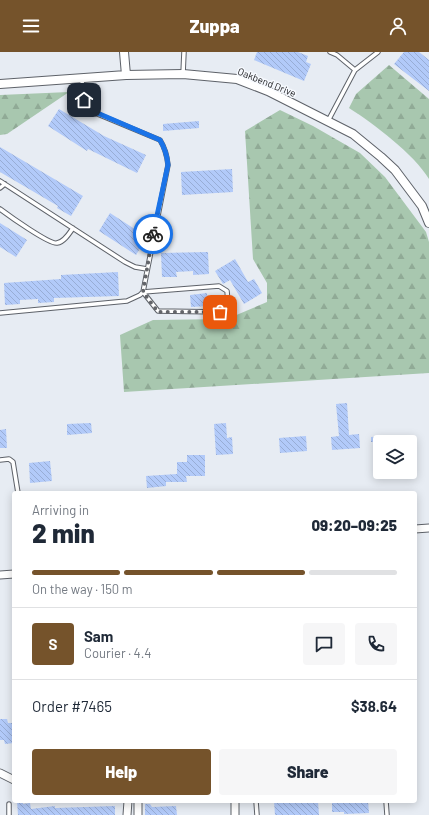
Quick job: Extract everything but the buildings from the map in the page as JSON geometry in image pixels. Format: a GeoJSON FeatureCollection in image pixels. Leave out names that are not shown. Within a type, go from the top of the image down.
{"type":"FeatureCollection","features":[{"type":"Feature","properties":{"kind":"street"},"geometry":{"type":"LineString","coordinates":[[124,52],[126,76]]}},
{"type":"Feature","properties":{"kind":"street","name":"Oakbend Drive"},"geometry":{"type":"LineString","coordinates":[[0,84],[82,78],[183,74],[237,79],[268,91],[353,134],[395,170],[422,206],[429,223]]}},
{"type":"Feature","properties":{"kind":"street"},"geometry":{"type":"LineString","coordinates":[[417,529],[429,528]]}},
{"type":"Feature","properties":{"kind":"street"},"geometry":{"type":"LineString","coordinates":[[0,575],[12,574]]}},
{"type":"Feature","properties":{"kind":"street"},"geometry":{"type":"LineString","coordinates":[[0,773],[12,779]]}},
{"type":"Feature","properties":{"kind":"street"},"geometry":{"type":"LineString","coordinates":[[127,815],[128,803]]}},
{"type":"Feature","properties":{"kind":"street"},"geometry":{"type":"LineString","coordinates":[[138,803],[138,815]]}},
{"type":"Feature","properties":{"kind":"street"},"geometry":{"type":"LineString","coordinates":[[235,803],[235,815]]}},
{"type":"Feature","properties":{"kind":"lane"},"geometry":{"type":"LineString","coordinates":[[183,74],[184,52]]}},
{"type":"Feature","properties":{"kind":"lane"},"geometry":{"type":"LineString","coordinates":[[330,52],[355,70]]}},
{"type":"Feature","properties":{"kind":"lane"},"geometry":{"type":"LineString","coordinates":[[328,121],[355,70],[378,52]]}},
{"type":"Feature","properties":{"kind":"lane"},"geometry":{"type":"LineString","coordinates":[[0,312],[127,301],[143,292],[219,286],[227,291],[228,302],[220,312],[158,312],[143,292],[168,165],[165,147],[160,140],[90,109],[85,104],[82,78]]}},
{"type":"Feature","properties":{"kind":"lane"},"geometry":{"type":"LineString","coordinates":[[0,181],[125,262],[136,267],[147,269]]}},
{"type":"Feature","properties":{"kind":"lane"},"geometry":{"type":"LineString","coordinates":[[0,188],[5,184]]}},
{"type":"Feature","properties":{"kind":"lane"},"geometry":{"type":"LineString","coordinates":[[0,209],[54,244],[66,238],[73,228]]}},
{"type":"Feature","properties":{"kind":"lane"},"geometry":{"type":"LineString","coordinates":[[0,460],[9,460],[13,462],[18,491]]}},
{"type":"Feature","properties":{"kind":"lane"},"geometry":{"type":"LineString","coordinates":[[256,803],[257,815]]}},
{"type":"Feature","properties":{"kind":"lane"},"geometry":{"type":"LineString","coordinates":[[386,803],[387,815]]}},
{"type":"Feature","properties":{"kind":"lane"},"geometry":{"type":"LineString","coordinates":[[9,804],[9,815]]}},
{"type":"Feature","properties":{"kind":"green space"},"geometry":{"type":"Polygon","coordinates":[[[389,65],[429,99],[429,179],[414,160],[393,140],[349,108],[356,94],[389,65]]]}},
{"type":"Feature","properties":{"kind":"green space"},"geometry":{"type":"Polygon","coordinates":[[[69,92],[7,134],[0,135],[0,95],[69,92]]]}},
{"type":"Feature","properties":{"kind":"green space"},"geometry":{"type":"Polygon","coordinates":[[[280,110],[313,126],[360,153],[385,177],[426,232],[429,242],[429,373],[124,392],[120,335],[153,320],[227,319],[267,302],[267,283],[253,259],[245,131],[280,110]]]}},
{"type":"Feature","properties":{"kind":"way so far"},"geometry":{"type":"LineString","coordinates":[[153,234],[143,292],[158,312],[220,312]]}},
{"type":"Feature","properties":{"kind":"route"},"geometry":{"type":"LineString","coordinates":[[84,100],[85,104],[95,112],[160,140],[165,147],[168,165],[153,234]]}}]}
